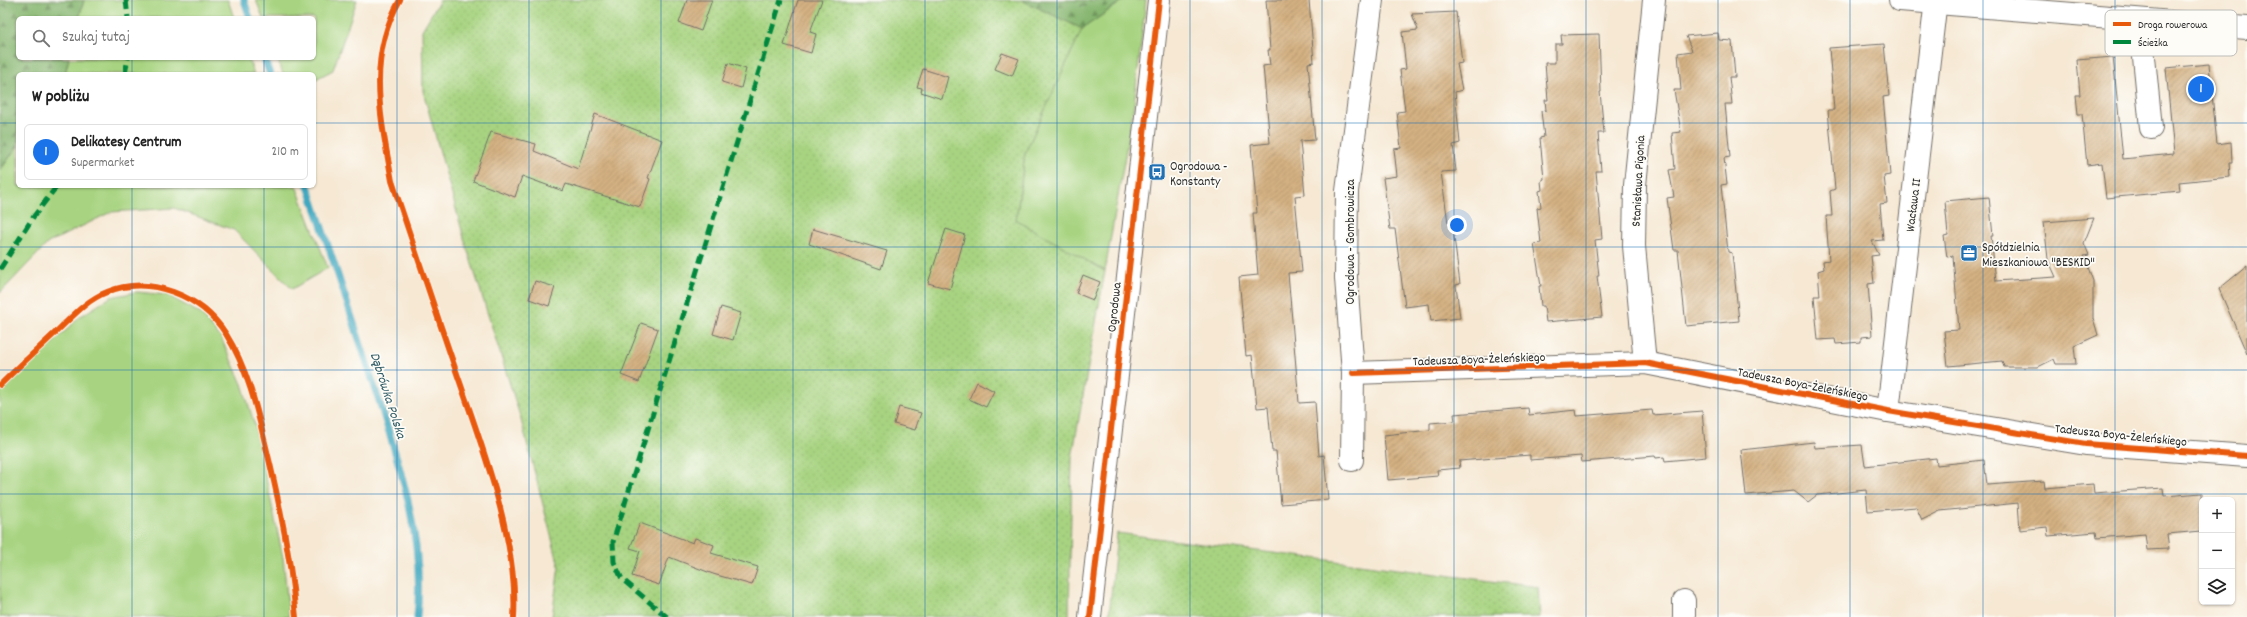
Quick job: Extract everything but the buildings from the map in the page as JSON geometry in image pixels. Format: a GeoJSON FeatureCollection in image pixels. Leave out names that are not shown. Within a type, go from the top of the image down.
{"type":"FeatureCollection","features":[{"type":"Feature","properties":{"kind":"street","name":"Ogrodowa"},"geometry":{"type":"LineString","coordinates":[[1090,617],[1159,0]]}},
{"type":"Feature","properties":{"kind":"street","name":"Ogrodowa - Gombrowicza"},"geometry":{"type":"LineString","coordinates":[[1352,460],[1352,373],[1346,278],[1347,190],[1372,0]]}},
{"type":"Feature","properties":{"kind":"street","name":"Stanisława Pigonia"},"geometry":{"type":"LineString","coordinates":[[1645,363],[1634,246],[1635,185],[1654,0]]}},
{"type":"Feature","properties":{"kind":"street"},"geometry":{"type":"LineString","coordinates":[[1900,0],[1936,1],[2105,16]]}},
{"type":"Feature","properties":{"kind":"street","name":"Wacława II"},"geometry":{"type":"LineString","coordinates":[[1888,411],[1936,1]]}},
{"type":"Feature","properties":{"kind":"street"},"geometry":{"type":"LineString","coordinates":[[2237,27],[2247,28]]}},
{"type":"Feature","properties":{"kind":"street"},"geometry":{"type":"LineString","coordinates":[[2144,56],[2151,128]]}},
{"type":"Feature","properties":{"kind":"street","name":"Tadeusza Boya-Żeleńskiego"},"geometry":{"type":"LineString","coordinates":[[1352,373],[1645,363],[1888,411],[2086,444],[2247,456]]}},
{"type":"Feature","properties":{"kind":"green space"},"geometry":{"type":"Polygon","coordinates":[[[0,0],[84,0],[80,16],[16,16],[16,60],[68,60],[66,72],[16,72],[16,148],[0,171],[0,0]]]}},
{"type":"Feature","properties":{"kind":"green space"},"geometry":{"type":"Polygon","coordinates":[[[84,0],[228,0],[233,16],[80,16],[84,0]]]}},
{"type":"Feature","properties":{"kind":"green space"},"geometry":{"type":"Polygon","coordinates":[[[256,0],[357,0],[333,70],[316,79],[316,72],[282,72],[278,60],[316,60],[316,16],[262,16],[256,0]]]}},
{"type":"Feature","properties":{"kind":"green space"},"geometry":{"type":"Polygon","coordinates":[[[440,0],[1021,0],[1082,29],[1025,153],[1016,220],[1105,271],[1072,458],[1069,617],[552,617],[559,566],[520,416],[466,245],[423,91],[422,30],[440,0]]]}},
{"type":"Feature","properties":{"kind":"green space"},"geometry":{"type":"Polygon","coordinates":[[[1021,0],[1124,0],[1082,29],[1021,0]]]}},
{"type":"Feature","properties":{"kind":"green space"},"geometry":{"type":"Polygon","coordinates":[[[1124,0],[1146,0],[1134,104],[1105,271],[1016,220],[1025,153],[1082,29],[1124,0]]]}},
{"type":"Feature","properties":{"kind":"green space"},"geometry":{"type":"Polygon","coordinates":[[[68,60],[249,60],[253,72],[66,72],[68,60]]]}},
{"type":"Feature","properties":{"kind":"green space"},"geometry":{"type":"Polygon","coordinates":[[[16,148],[16,188],[297,188],[328,268],[292,289],[234,230],[174,208],[111,212],[48,243],[0,293],[0,171],[16,148]]]}},
{"type":"Feature","properties":{"kind":"green space"},"geometry":{"type":"Polygon","coordinates":[[[137,292],[167,295],[201,314],[221,338],[242,384],[255,426],[283,558],[289,617],[0,617],[0,393],[81,316],[111,297],[137,292]]]}},
{"type":"Feature","properties":{"kind":"green space"},"geometry":{"type":"Polygon","coordinates":[[[1117,533],[1538,587],[1540,617],[1109,617],[1117,533]]]}},
{"type":"Feature","properties":{"kind":"waterway","name":"Dąbrówka Polska"},"geometry":{"type":"LineString","coordinates":[[244,0],[249,16]]}},
{"type":"Feature","properties":{"kind":"waterway","name":"Dąbrówka Polska"},"geometry":{"type":"LineString","coordinates":[[265,60],[269,72]]}},
{"type":"Feature","properties":{"kind":"waterway","name":"Dąbrówka Polska"},"geometry":{"type":"LineString","coordinates":[[309,188],[389,432],[406,493],[413,524],[417,555],[419,586],[417,617]]}},
{"type":"Feature","properties":{"kind":"marked path"},"geometry":{"type":"LineString","coordinates":[[126,0],[128,16]]}},
{"type":"Feature","properties":{"kind":"marked path"},"geometry":{"type":"LineString","coordinates":[[667,617],[622,579],[614,562],[613,542],[781,0]]}},
{"type":"Feature","properties":{"kind":"marked path"},"geometry":{"type":"LineString","coordinates":[[125,72],[128,60]]}},
{"type":"Feature","properties":{"kind":"marked path"},"geometry":{"type":"LineString","coordinates":[[0,269],[34,216],[55,188]]}},
{"type":"Feature","properties":{"kind":"cycle path"},"geometry":{"type":"LineString","coordinates":[[400,0],[389,22],[383,44],[380,66],[379,89],[381,112],[392,181],[475,424],[495,490],[504,523],[510,555],[514,587],[514,617]]}},
{"type":"Feature","properties":{"kind":"cycle path"},"geometry":{"type":"LineString","coordinates":[[1090,617],[1159,0]]}},
{"type":"Feature","properties":{"kind":"cycle path"},"geometry":{"type":"LineString","coordinates":[[0,385],[79,310],[99,295],[107,292],[123,287],[157,287],[189,299],[203,309],[216,321],[226,334],[246,374],[255,403],[280,511],[288,553],[296,617]]}},
{"type":"Feature","properties":{"kind":"cycle path"},"geometry":{"type":"LineString","coordinates":[[1353,373],[1645,363],[1888,411],[2086,444],[2247,456]]}},
{"type":"Feature","properties":{"kind":"place","name":"Delikatesy Centrum"},"geometry":{"type":"Point","coordinates":[2201,89]}},
{"type":"Feature","properties":{"kind":"place","name":"Ogrodowa - Konstanty"},"geometry":{"type":"Point","coordinates":[1157,172]}},
{"type":"Feature","properties":{"kind":"place","name":"Spółdzielnia Mieszkaniowa \"BESKID\""},"geometry":{"type":"Point","coordinates":[1969,253]}}]}
